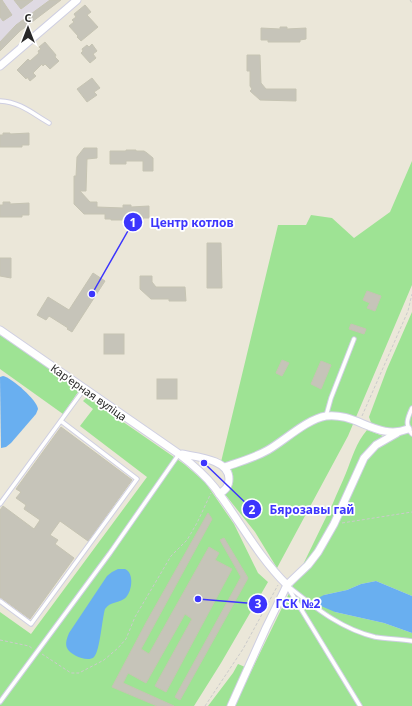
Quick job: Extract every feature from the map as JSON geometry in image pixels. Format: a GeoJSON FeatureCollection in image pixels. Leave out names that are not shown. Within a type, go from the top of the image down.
{"type":"FeatureCollection","features":[{"type":"Feature","properties":{"kind":"street"},"geometry":{"type":"LineString","coordinates":[[0,66],[76,0]]}},
{"type":"Feature","properties":{"kind":"street","name":"Карʼерная вуліца"},"geometry":{"type":"LineString","coordinates":[[0,330],[195,466],[216,490],[269,566],[286,585]]}},
{"type":"Feature","properties":{"kind":"street"},"geometry":{"type":"LineString","coordinates":[[216,490],[226,488],[229,483],[229,474],[225,467],[259,455],[315,419],[326,416],[344,417],[360,422],[379,431],[397,433]]}},
{"type":"Feature","properties":{"kind":"street"},"geometry":{"type":"LineString","coordinates":[[231,706],[286,585],[313,559],[323,544],[334,524],[364,458],[376,445],[397,433],[411,430]]}},
{"type":"Feature","properties":{"kind":"street","name":"Карʼерная вуліца"},"geometry":{"type":"LineString","coordinates":[[179,454],[209,460],[225,467]]}},
{"type":"Feature","properties":{"kind":"lane"},"geometry":{"type":"LineString","coordinates":[[0,102],[20,104],[49,124]]}},
{"type":"Feature","properties":{"kind":"lane"},"geometry":{"type":"LineString","coordinates":[[326,416],[331,398],[354,339]]}},
{"type":"Feature","properties":{"kind":"lane"},"geometry":{"type":"LineString","coordinates":[[0,504],[84,389]]}},
{"type":"Feature","properties":{"kind":"lane"},"geometry":{"type":"LineString","coordinates":[[411,430],[407,421],[412,408]]}},
{"type":"Feature","properties":{"kind":"lane"},"geometry":{"type":"LineString","coordinates":[[0,601],[31,624],[137,479],[61,421]]}},
{"type":"Feature","properties":{"kind":"lane"},"geometry":{"type":"LineString","coordinates":[[0,702],[110,554],[179,454]]}},
{"type":"Feature","properties":{"kind":"lane"},"geometry":{"type":"LineString","coordinates":[[286,585],[321,613],[352,630],[377,637],[412,641]]}},
{"type":"Feature","properties":{"kind":"lane"},"geometry":{"type":"LineString","coordinates":[[286,585],[360,706]]}},
{"type":"Feature","properties":{"kind":"path"},"geometry":{"type":"LineString","coordinates":[[360,422],[408,311],[412,294]]}},
{"type":"Feature","properties":{"kind":"path"},"geometry":{"type":"LineString","coordinates":[[0,640],[28,646],[72,673],[79,673],[104,660],[126,639],[135,617],[170,556],[187,540],[216,490]]}},
{"type":"Feature","properties":{"kind":"path"},"geometry":{"type":"LineString","coordinates":[[334,524],[412,512]]}},
{"type":"Feature","properties":{"kind":"path"},"geometry":{"type":"LineString","coordinates":[[205,706],[243,649],[281,579]]}},
{"type":"Feature","properties":{"kind":"shaded area"},"geometry":{"type":"Polygon","coordinates":[[[0,0],[61,0],[20,31],[0,51],[0,0]]]}},
{"type":"Feature","properties":{"kind":"green space"},"geometry":{"type":"Polygon","coordinates":[[[412,161],[412,285],[348,436],[277,568],[255,532],[224,493],[233,484],[232,471],[221,462],[278,225],[306,225],[311,215],[332,218],[354,238],[390,212],[412,161]]]}},
{"type":"Feature","properties":{"kind":"green space"},"geometry":{"type":"Polygon","coordinates":[[[412,312],[412,596],[376,581],[324,595],[335,612],[384,623],[412,633],[412,706],[208,706],[238,664],[245,667],[242,690],[333,503],[363,435],[367,430],[383,436],[405,433],[372,425],[369,417],[387,369],[412,312]]]}},
{"type":"Feature","properties":{"kind":"green space"},"geometry":{"type":"Polygon","coordinates":[[[0,335],[77,386],[78,392],[63,414],[0,369],[0,335]]]}},
{"type":"Feature","properties":{"kind":"green space"},"geometry":{"type":"Polygon","coordinates":[[[87,397],[184,464],[205,482],[234,524],[258,573],[268,582],[194,706],[0,706],[0,612],[31,634],[147,477],[80,426],[93,409],[83,401],[87,397]]]}},
{"type":"Feature","properties":{"kind":"water"},"geometry":{"type":"Polygon","coordinates":[[[3,376],[24,390],[37,405],[38,409],[36,414],[11,443],[6,447],[1,448],[0,377],[3,376]]]}},
{"type":"Feature","properties":{"kind":"water"},"geometry":{"type":"Polygon","coordinates":[[[118,569],[125,569],[130,575],[131,584],[129,593],[121,601],[109,605],[105,609],[98,648],[94,657],[91,659],[84,659],[75,656],[66,646],[66,640],[69,633],[107,576],[118,569]]]}},
{"type":"Feature","properties":{"kind":"water"},"geometry":{"type":"Polygon","coordinates":[[[376,581],[412,596],[412,633],[384,623],[335,612],[318,604],[320,597],[324,595],[376,581]]]}},
{"type":"Feature","properties":{"kind":"building"},"geometry":{"type":"Polygon","coordinates":[[[0,0],[2,0],[12,15],[3,21],[0,17],[0,0]]]}},
{"type":"Feature","properties":{"kind":"building"},"geometry":{"type":"Polygon","coordinates":[[[14,0],[33,0],[21,9],[14,0]]]}},
{"type":"Feature","properties":{"kind":"building"},"geometry":{"type":"Polygon","coordinates":[[[50,0],[61,0],[20,31],[0,51],[0,42],[16,25],[50,0]]]}},
{"type":"Feature","properties":{"kind":"building"},"geometry":{"type":"Polygon","coordinates":[[[85,5],[91,12],[87,15],[98,27],[81,41],[69,26],[74,22],[72,20],[76,17],[74,14],[85,5]]]}},
{"type":"Feature","properties":{"kind":"building"},"geometry":{"type":"Polygon","coordinates":[[[280,27],[287,27],[287,29],[306,28],[306,39],[300,40],[300,42],[268,42],[268,40],[261,40],[261,28],[280,29],[280,27]]]}},
{"type":"Feature","properties":{"kind":"building"},"geometry":{"type":"Polygon","coordinates":[[[45,42],[59,61],[50,69],[45,64],[43,66],[42,64],[33,73],[36,76],[30,81],[17,70],[28,59],[30,61],[39,53],[38,51],[41,49],[39,47],[45,42]]]}},
{"type":"Feature","properties":{"kind":"building"},"geometry":{"type":"Polygon","coordinates":[[[92,44],[97,51],[93,54],[96,58],[90,63],[81,53],[83,51],[82,49],[87,45],[89,47],[92,44]]]}},
{"type":"Feature","properties":{"kind":"building"},"geometry":{"type":"Polygon","coordinates":[[[247,55],[260,55],[261,83],[266,89],[296,89],[296,101],[260,100],[250,91],[252,89],[250,86],[250,71],[247,71],[247,55]]]}},
{"type":"Feature","properties":{"kind":"building"},"geometry":{"type":"Polygon","coordinates":[[[92,78],[100,88],[94,92],[97,95],[87,102],[77,89],[92,78]]]}},
{"type":"Feature","properties":{"kind":"building"},"geometry":{"type":"Polygon","coordinates":[[[3,133],[29,133],[29,145],[22,145],[22,147],[0,147],[0,135],[3,135],[3,133]]]}},
{"type":"Feature","properties":{"kind":"building"},"geometry":{"type":"Polygon","coordinates":[[[84,148],[97,148],[97,158],[87,159],[86,191],[80,191],[90,202],[97,202],[97,207],[123,208],[123,205],[131,205],[131,207],[149,206],[149,218],[143,218],[143,220],[105,219],[105,214],[84,214],[74,204],[74,176],[76,176],[77,157],[84,148]]]}},
{"type":"Feature","properties":{"kind":"building"},"geometry":{"type":"Polygon","coordinates":[[[110,151],[144,151],[147,153],[153,158],[153,171],[143,171],[143,161],[126,161],[126,164],[110,164],[110,151]]]}},
{"type":"Feature","properties":{"kind":"building"},"geometry":{"type":"Polygon","coordinates":[[[3,202],[10,202],[10,204],[29,203],[29,215],[22,215],[22,217],[0,217],[0,205],[3,205],[3,202]]]}},
{"type":"Feature","properties":{"kind":"building"},"geometry":{"type":"Polygon","coordinates":[[[207,243],[221,243],[222,288],[207,288],[207,243]]]}},
{"type":"Feature","properties":{"kind":"building"},"geometry":{"type":"Polygon","coordinates":[[[0,258],[11,258],[11,278],[0,276],[0,258]]]}},
{"type":"Feature","properties":{"kind":"building"},"geometry":{"type":"Polygon","coordinates":[[[93,273],[105,281],[72,332],[49,316],[46,320],[37,315],[48,297],[69,310],[93,273]]]}},
{"type":"Feature","properties":{"kind":"building"},"geometry":{"type":"Polygon","coordinates":[[[140,276],[152,276],[152,282],[156,287],[185,287],[186,301],[151,299],[140,289],[140,276]]]}},
{"type":"Feature","properties":{"kind":"building"},"geometry":{"type":"Polygon","coordinates":[[[367,291],[381,296],[375,311],[367,308],[370,303],[363,300],[367,291]]]}},
{"type":"Feature","properties":{"kind":"building"},"geometry":{"type":"Polygon","coordinates":[[[351,324],[366,329],[364,334],[349,329],[351,324]]]}},
{"type":"Feature","properties":{"kind":"building"},"geometry":{"type":"Polygon","coordinates":[[[104,334],[124,334],[124,354],[104,354],[104,334]]]}},
{"type":"Feature","properties":{"kind":"building"},"geometry":{"type":"Polygon","coordinates":[[[282,360],[289,363],[282,376],[276,373],[282,360]]]}},
{"type":"Feature","properties":{"kind":"building"},"geometry":{"type":"Polygon","coordinates":[[[321,361],[331,365],[321,389],[311,384],[321,361]]]}},
{"type":"Feature","properties":{"kind":"building"},"geometry":{"type":"Polygon","coordinates":[[[157,379],[177,379],[177,399],[157,399],[157,379]]]}},
{"type":"Feature","properties":{"kind":"building"},"geometry":{"type":"Polygon","coordinates":[[[61,427],[132,480],[88,541],[60,521],[50,535],[58,540],[55,544],[74,558],[30,619],[0,597],[0,510],[3,506],[34,529],[40,520],[24,509],[26,505],[16,498],[21,492],[16,489],[61,427]]]}},
{"type":"Feature","properties":{"kind":"building"},"geometry":{"type":"Polygon","coordinates":[[[208,513],[212,519],[141,649],[149,654],[209,547],[219,553],[215,560],[232,569],[166,692],[155,686],[192,619],[185,614],[146,683],[128,673],[123,683],[174,706],[157,706],[112,687],[147,621],[208,513]]]}},
{"type":"Feature","properties":{"kind":"building"},"geometry":{"type":"Polygon","coordinates":[[[224,538],[248,578],[180,700],[175,697],[241,577],[220,540],[224,538]]]}},
{"type":"Feature","properties":{"kind":"place","name":"Центр котлов"},"geometry":{"type":"Point","coordinates":[92,294]}},
{"type":"Feature","properties":{"kind":"place","name":"Бярозавы гай"},"geometry":{"type":"Point","coordinates":[204,463]}},
{"type":"Feature","properties":{"kind":"place","name":"ГСК №2"},"geometry":{"type":"Point","coordinates":[198,599]}}]}
